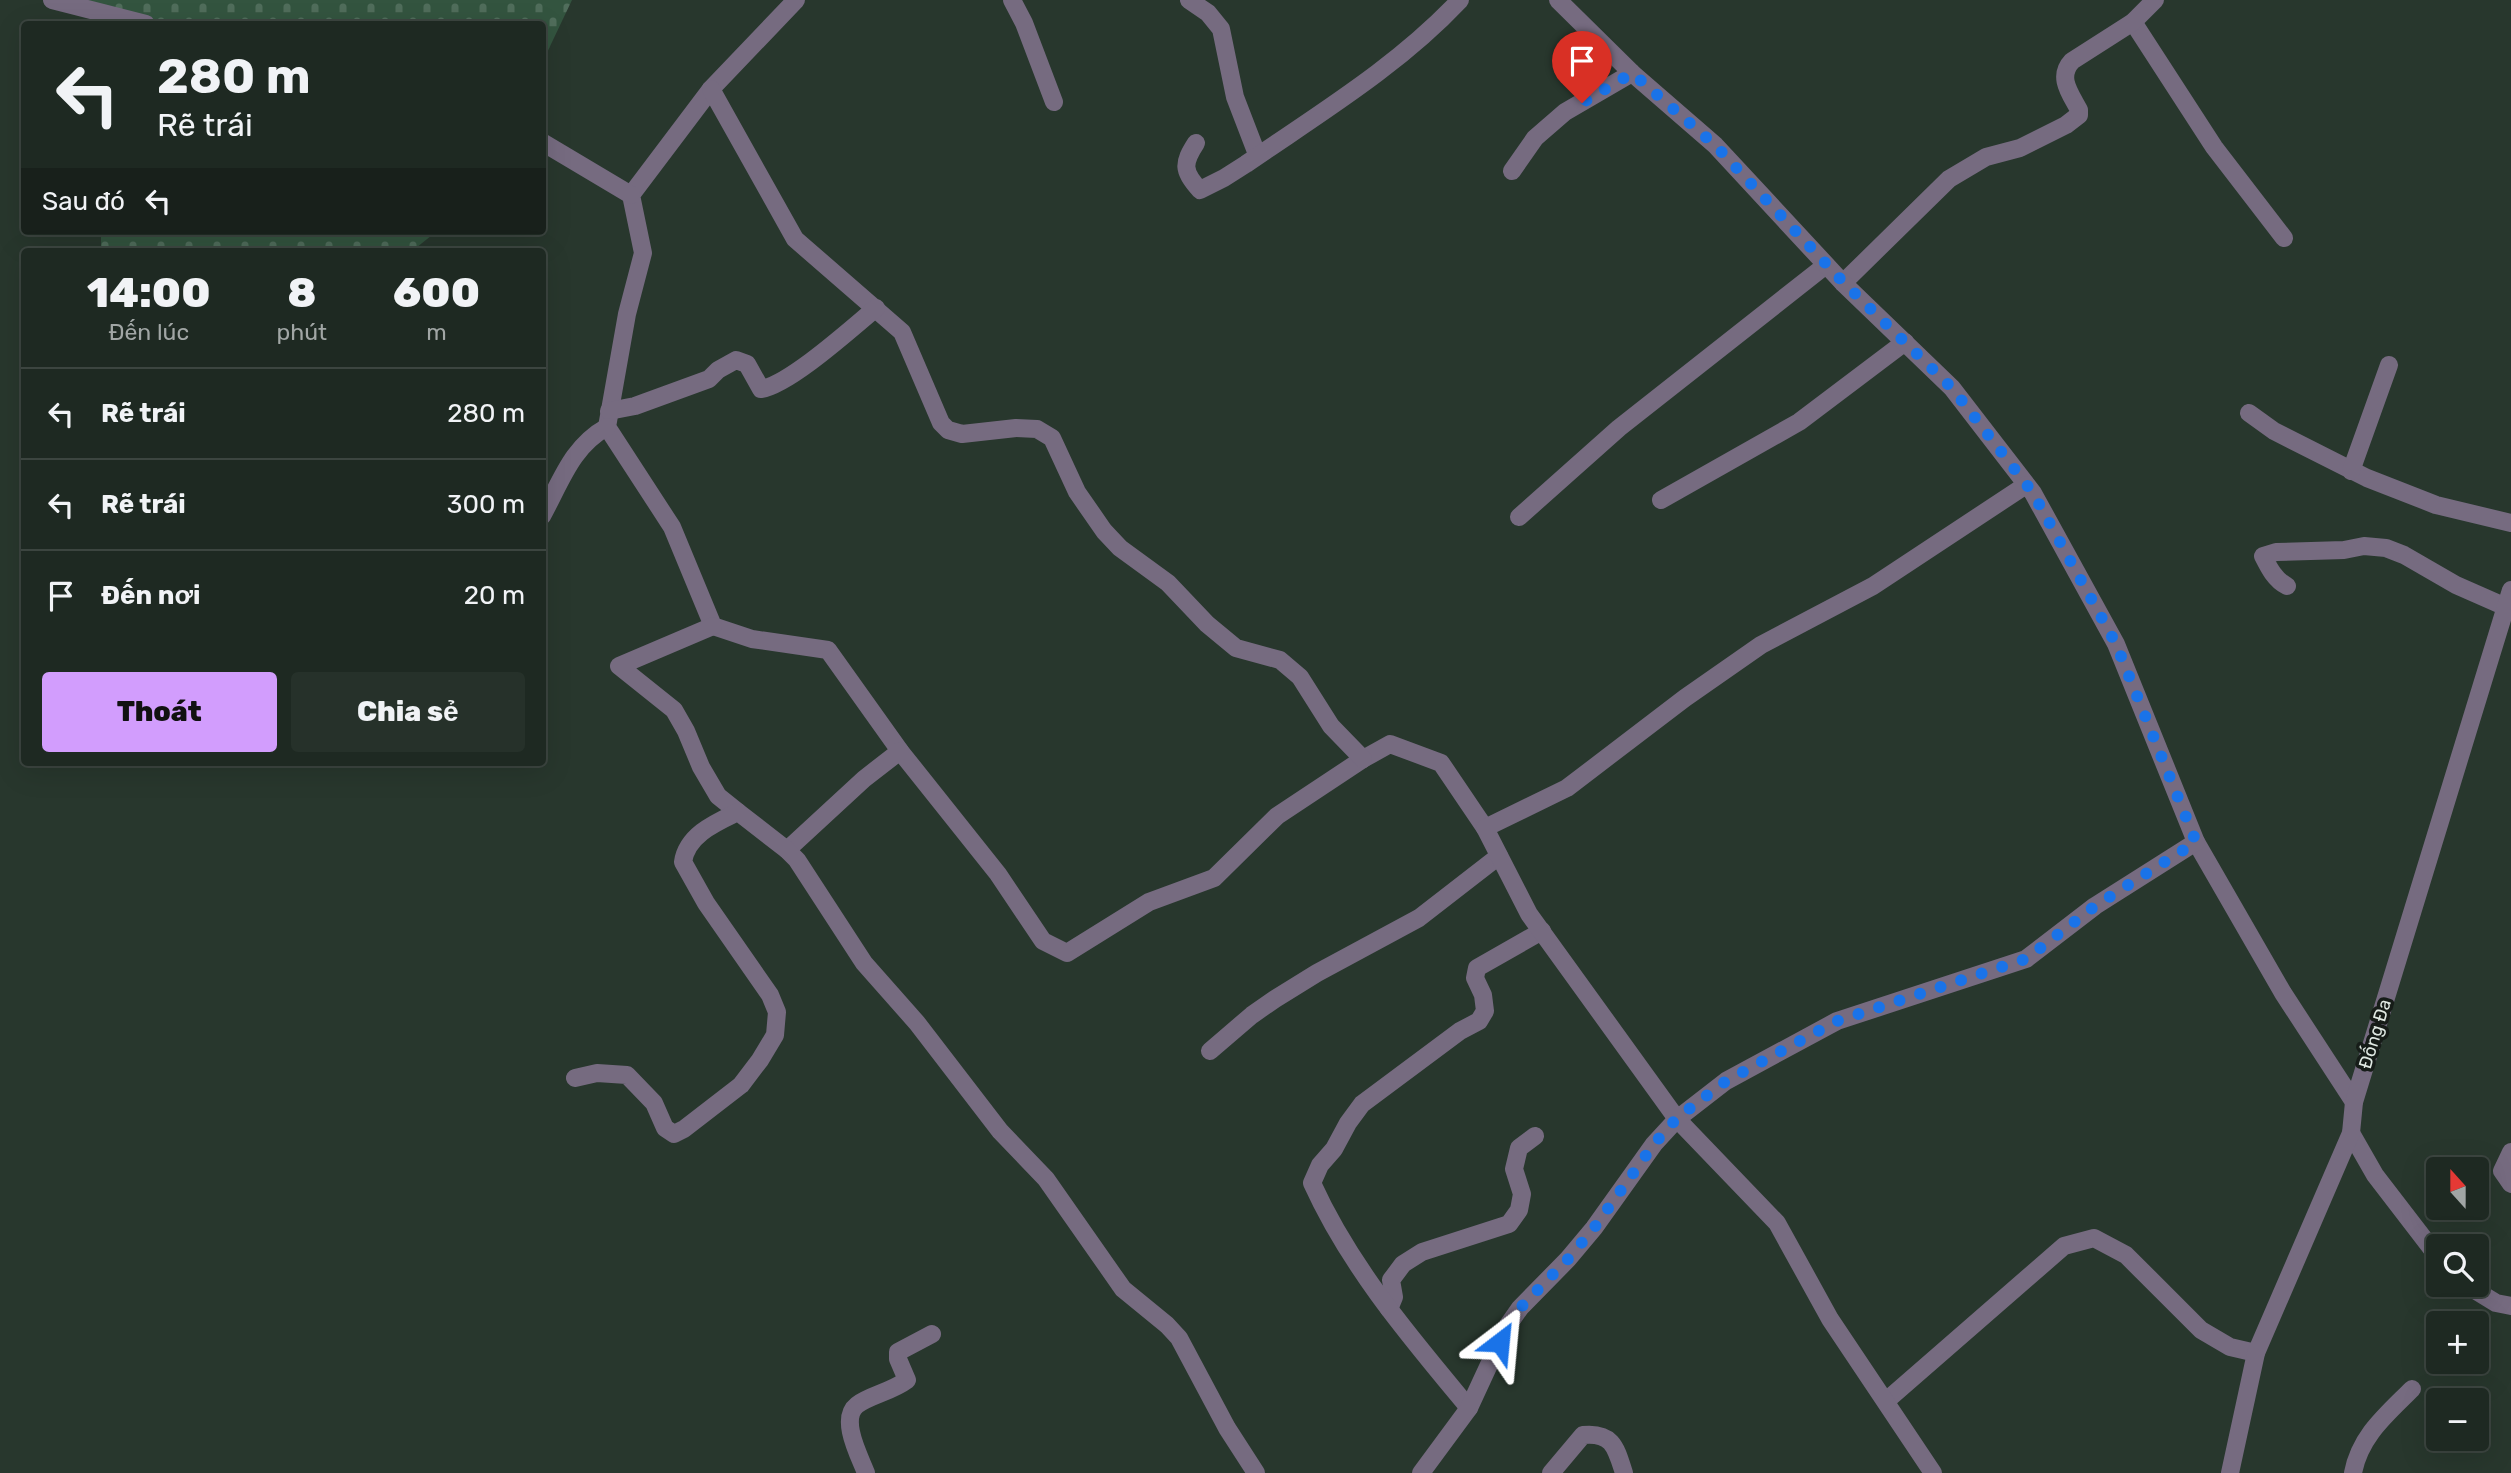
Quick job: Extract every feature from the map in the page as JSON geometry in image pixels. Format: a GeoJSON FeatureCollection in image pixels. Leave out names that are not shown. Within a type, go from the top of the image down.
{"type":"FeatureCollection","features":[{"type":"Feature","properties":{"kind":"street"},"geometry":{"type":"LineString","coordinates":[[52,0],[134,21]]}},
{"type":"Feature","properties":{"kind":"street"},"geometry":{"type":"LineString","coordinates":[[631,195],[711,89],[796,0]]}},
{"type":"Feature","properties":{"kind":"street"},"geometry":{"type":"LineString","coordinates":[[1012,0],[1024,23],[1054,102]]}},
{"type":"Feature","properties":{"kind":"street"},"geometry":{"type":"LineString","coordinates":[[1189,0],[1208,13],[1221,29],[1235,97],[1255,149],[1261,153]]}},
{"type":"Feature","properties":{"kind":"street"},"geometry":{"type":"LineString","coordinates":[[1196,142],[1186,159],[1188,178],[1200,190],[1224,178],[1387,66],[1418,42],[1460,0]]}},
{"type":"Feature","properties":{"kind":"street"},"geometry":{"type":"LineString","coordinates":[[1558,0],[1632,73],[1715,145],[1826,265],[1952,388],[2026,485],[2116,644],[2196,842],[2283,993],[2354,1102]]}},
{"type":"Feature","properties":{"kind":"street"},"geometry":{"type":"LineString","coordinates":[[1843,282],[1949,179],[1986,157],[2020,148],[2066,125],[2079,115],[2064,77],[2064,68],[2133,22],[2155,0]]}},
{"type":"Feature","properties":{"kind":"street"},"geometry":{"type":"LineString","coordinates":[[2133,22],[2214,147],[2284,238]]}},
{"type":"Feature","properties":{"kind":"street"},"geometry":{"type":"LineString","coordinates":[[1512,171],[1535,138],[1565,112],[1632,73]]}},
{"type":"Feature","properties":{"kind":"street"},"geometry":{"type":"LineString","coordinates":[[711,89],[795,239],[902,332],[936,412],[948,429],[962,434],[1016,428],[1037,429],[1052,438],[1077,492],[1104,531],[1121,548],[1168,583],[1207,624],[1236,648],[1280,660],[1300,677],[1331,726],[1363,759]]}},
{"type":"Feature","properties":{"kind":"street"},"geometry":{"type":"LineString","coordinates":[[546,144],[631,195],[643,253],[627,314],[608,419],[672,527],[713,626]]}},
{"type":"Feature","properties":{"kind":"street"},"geometry":{"type":"LineString","coordinates":[[1519,517],[1619,428],[1826,265]]}},
{"type":"Feature","properties":{"kind":"street"},"geometry":{"type":"LineString","coordinates":[[546,507],[559,479],[589,437],[608,419],[635,406],[709,379],[718,370],[736,360],[747,364],[761,389],[772,387],[813,359],[876,308]]}},
{"type":"Feature","properties":{"kind":"street"},"geometry":{"type":"LineString","coordinates":[[1661,500],[1799,422],[1905,342]]}},
{"type":"Feature","properties":{"kind":"street"},"geometry":{"type":"LineString","coordinates":[[2351,471],[2389,365]]}},
{"type":"Feature","properties":{"kind":"street"},"geometry":{"type":"LineString","coordinates":[[2249,413],[2274,431],[2351,471],[2436,505],[2511,523]]}},
{"type":"Feature","properties":{"kind":"street"},"geometry":{"type":"LineString","coordinates":[[1485,828],[1567,788],[1685,698],[1761,645],[1873,586],[2026,485]]}},
{"type":"Feature","properties":{"kind":"street"},"geometry":{"type":"LineString","coordinates":[[2287,586],[2281,584],[2263,556],[2276,552],[2344,550],[2364,546],[2386,548],[2404,555],[2456,585],[2508,598]]}},
{"type":"Feature","properties":{"kind":"street","name":"Đống Đa"},"geometry":{"type":"LineString","coordinates":[[2230,1473],[2256,1353],[2351,1133],[2354,1102],[2508,598]]}},
{"type":"Feature","properties":{"kind":"street"},"geometry":{"type":"LineString","coordinates":[[1256,1473],[1227,1428],[1179,1338],[1123,1289],[1046,1179],[1000,1131],[917,1023],[864,963],[797,860],[718,796],[674,710],[619,666],[713,626],[752,639],[828,650],[900,751],[998,874],[1043,941],[1067,953],[1149,902],[1214,878],[1277,817],[1390,744],[1441,763],[1485,828],[1529,914],[1677,1118],[1777,1223],[1830,1319],[1933,1473]]}},
{"type":"Feature","properties":{"kind":"street"},"geometry":{"type":"LineString","coordinates":[[787,850],[864,779],[900,751]]}},
{"type":"Feature","properties":{"kind":"street"},"geometry":{"type":"LineString","coordinates":[[575,1078],[597,1073],[627,1075],[654,1103],[665,1128],[674,1134],[741,1085],[760,1060],[775,1035],[777,1012],[770,995],[682,862],[684,852],[692,841],[710,826],[738,812]]}},
{"type":"Feature","properties":{"kind":"street"},"geometry":{"type":"LineString","coordinates":[[1421,1473],[1469,1408],[1506,1328],[1520,1308],[1586,1238],[1654,1144],[1677,1118],[1726,1081],[1837,1021],[2026,959],[2095,906],[2196,842]]}},
{"type":"Feature","properties":{"kind":"street"},"geometry":{"type":"LineString","coordinates":[[1210,1051],[1275,999],[1419,918],[1499,856]]}},
{"type":"Feature","properties":{"kind":"street"},"geometry":{"type":"LineString","coordinates":[[1469,1408],[1389,1309],[1346,1249],[1326,1215],[1312,1183],[1320,1166],[1362,1104],[1460,1031],[1479,1021],[1485,1011],[1483,995],[1475,978],[1478,968],[1542,931]]}},
{"type":"Feature","properties":{"kind":"street"},"geometry":{"type":"LineString","coordinates":[[2351,1133],[2375,1175],[2426,1241]]}},
{"type":"Feature","properties":{"kind":"street"},"geometry":{"type":"LineString","coordinates":[[1389,1309],[1394,1297],[1391,1280],[1403,1264],[1422,1252],[1509,1224],[1519,1210],[1522,1194],[1514,1169],[1519,1148],[1535,1136]]}},
{"type":"Feature","properties":{"kind":"street"},"geometry":{"type":"LineString","coordinates":[[2511,1152],[2502,1171],[2511,1184]]}},
{"type":"Feature","properties":{"kind":"street"},"geometry":{"type":"LineString","coordinates":[[1886,1401],[2064,1246],[2094,1238],[2126,1255],[2201,1330],[2230,1347],[2256,1353]]}},
{"type":"Feature","properties":{"kind":"street"},"geometry":{"type":"LineString","coordinates":[[2486,1297],[2496,1303],[2511,1306]]}},
{"type":"Feature","properties":{"kind":"street"},"geometry":{"type":"LineString","coordinates":[[866,1473],[849,1427],[852,1411],[856,1406],[880,1396],[906,1380],[898,1352],[932,1334]]}},
{"type":"Feature","properties":{"kind":"street"},"geometry":{"type":"LineString","coordinates":[[2353,1473],[2356,1459],[2368,1434],[2412,1389]]}},
{"type":"Feature","properties":{"kind":"street"},"geometry":{"type":"LineString","coordinates":[[1551,1473],[1583,1435],[1595,1434],[1607,1437],[1617,1451],[1624,1473]]}},
{"type":"Feature","properties":{"kind":"green space"},"geometry":{"type":"Polygon","coordinates":[[[89,0],[572,0],[546,55],[546,21],[91,21],[89,0]]]}},
{"type":"Feature","properties":{"kind":"green space"},"geometry":{"type":"Polygon","coordinates":[[[101,235],[432,235],[416,248],[101,248],[101,235]]]}},
{"type":"Feature","properties":{"kind":"route"},"geometry":{"type":"LineString","coordinates":[[1500,1342],[1520,1308],[1594,1228],[1654,1144],[1677,1118],[1726,1081],[1837,1021],[2026,959],[2095,906],[2196,842],[2116,644],[2033,493],[1952,388],[1843,282],[1715,145],[1632,73],[1582,103]]}}]}
